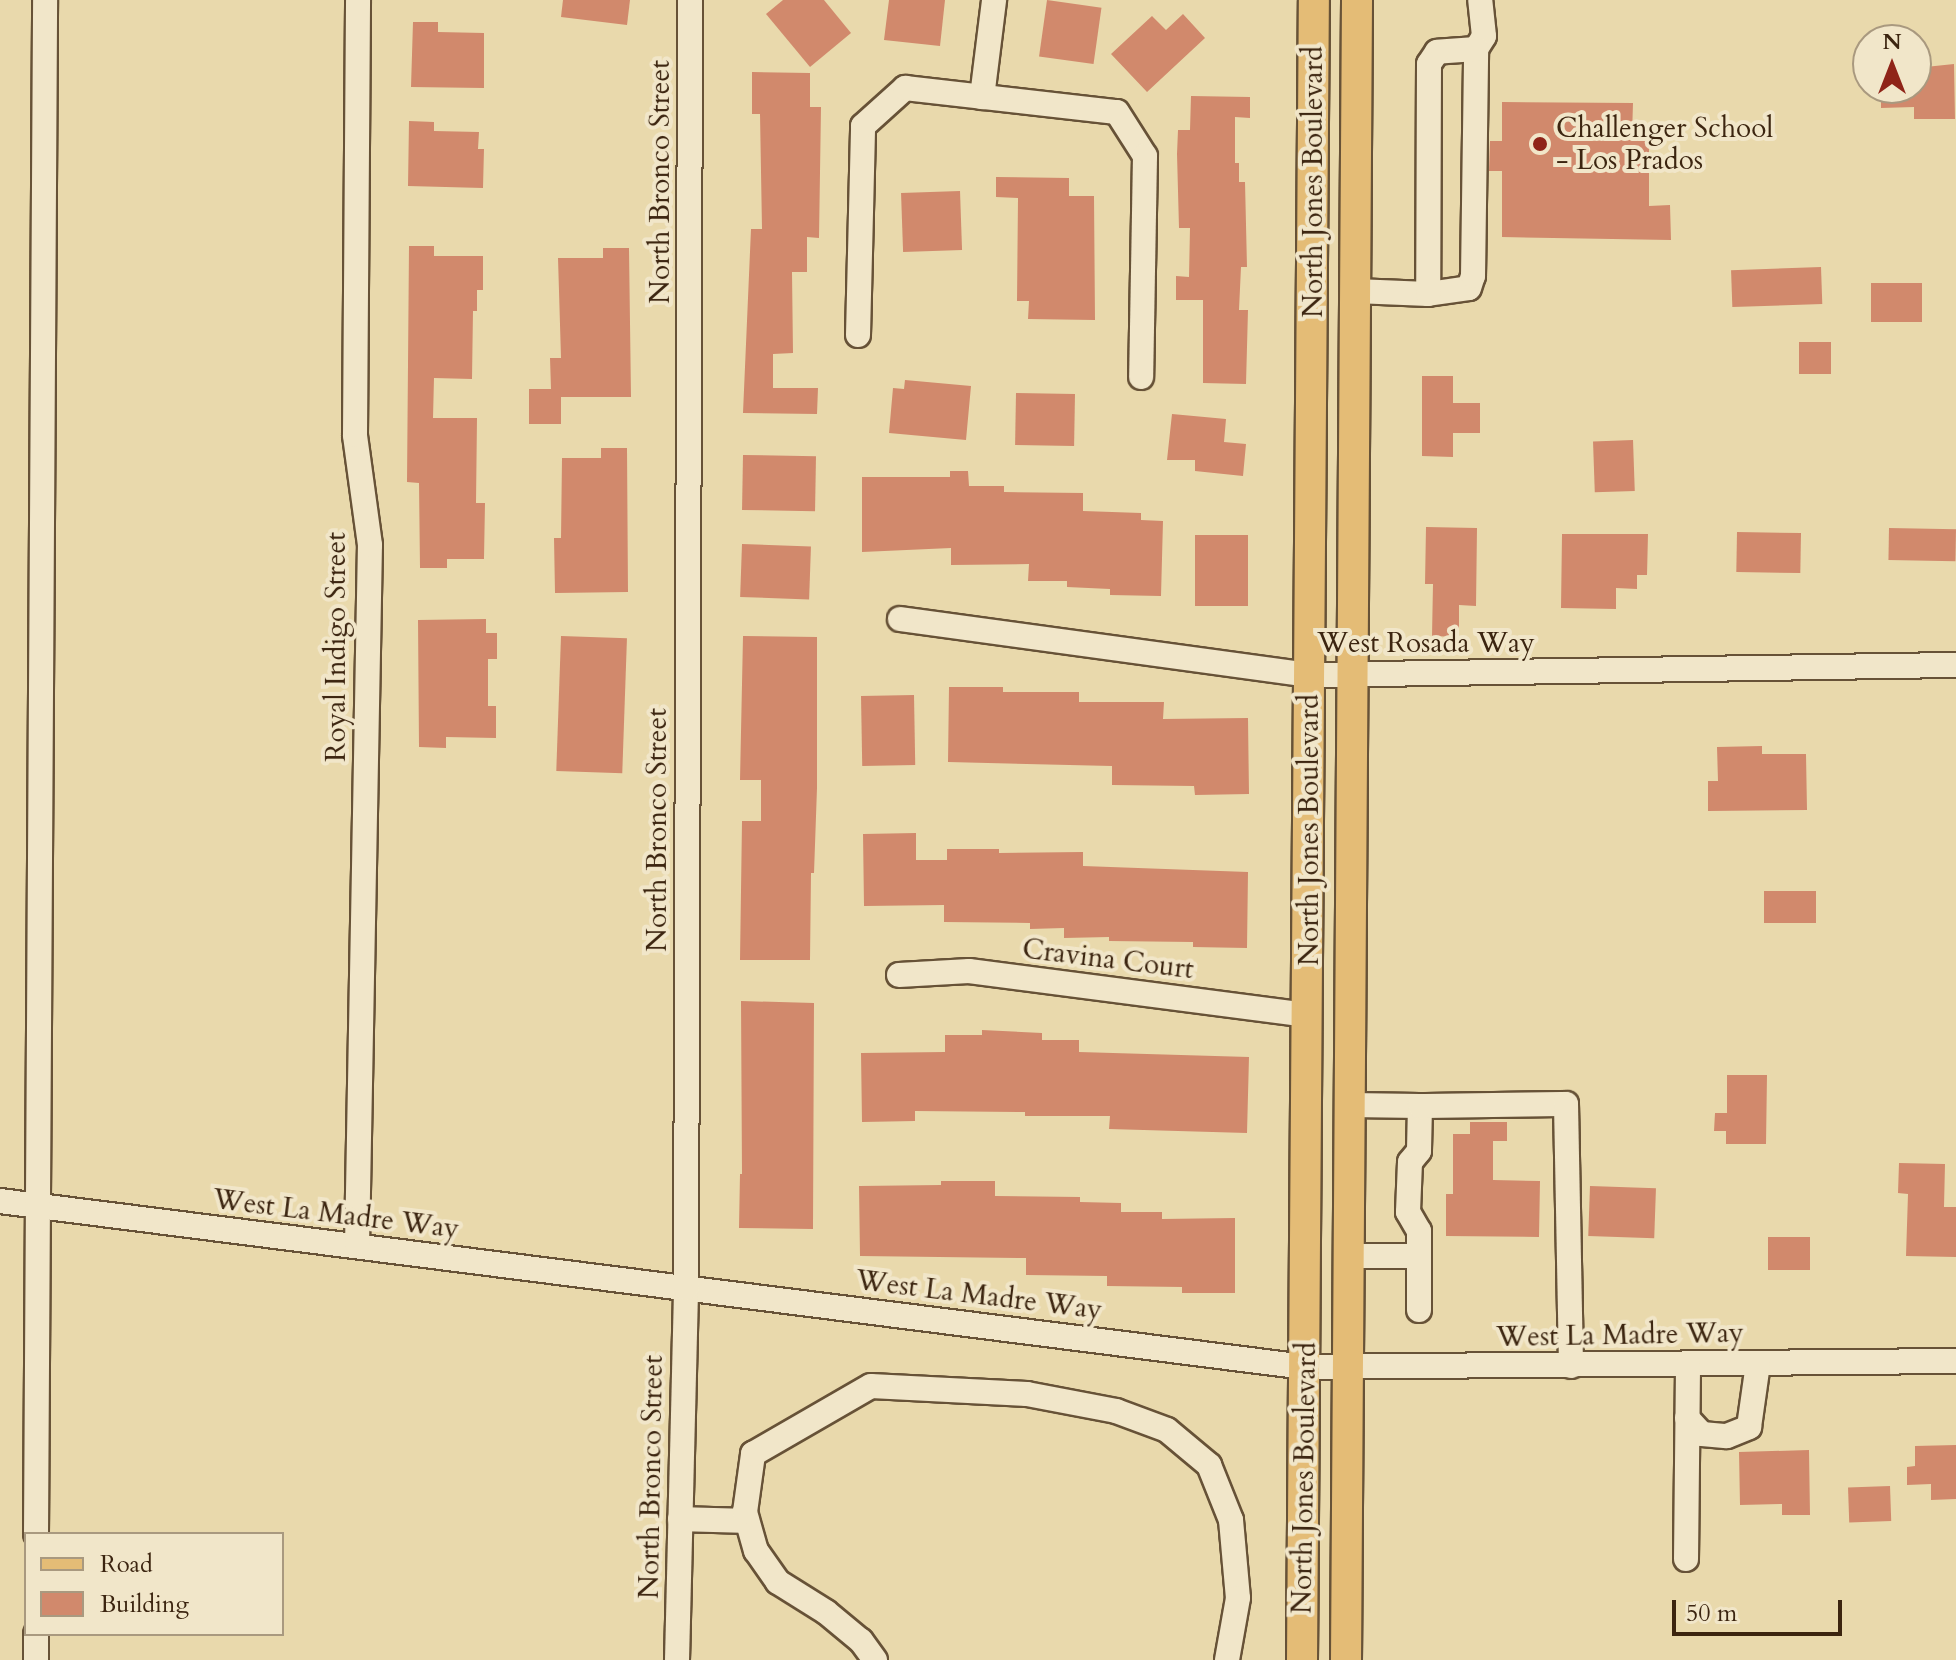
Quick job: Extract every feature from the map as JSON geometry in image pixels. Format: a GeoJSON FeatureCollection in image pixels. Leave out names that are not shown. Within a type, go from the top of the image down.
{"type":"FeatureCollection","features":[{"type":"Feature","properties":{"kind":"main road","name":"North Jones Boulevard"},"geometry":{"type":"LineString","coordinates":[[1302,1660],[1314,0]]}},
{"type":"Feature","properties":{"kind":"main road","name":"North Jones Boulevard"},"geometry":{"type":"LineString","coordinates":[[1346,1660],[1357,0]]}},
{"type":"Feature","properties":{"kind":"street"},"geometry":{"type":"LineString","coordinates":[[36,1532],[45,0]]}},
{"type":"Feature","properties":{"kind":"street","name":"Royal Indigo Street"},"geometry":{"type":"LineString","coordinates":[[357,1246],[370,545],[355,435],[358,0]]}},
{"type":"Feature","properties":{"kind":"street","name":"North Bronco Street"},"geometry":{"type":"LineString","coordinates":[[677,1660],[686,1288],[690,0]]}},
{"type":"Feature","properties":{"kind":"street"},"geometry":{"type":"LineString","coordinates":[[982,97],[994,0]]}},
{"type":"Feature","properties":{"kind":"street"},"geometry":{"type":"LineString","coordinates":[[1355,291],[1428,294],[1469,288],[1473,276],[1476,49],[1484,36],[1480,0]]}},
{"type":"Feature","properties":{"kind":"street"},"geometry":{"type":"LineString","coordinates":[[1428,294],[1429,64],[1437,52],[1476,49]]}},
{"type":"Feature","properties":{"kind":"street"},"geometry":{"type":"LineString","coordinates":[[858,335],[863,126],[905,88],[1117,112],[1145,156],[1141,377]]}},
{"type":"Feature","properties":{"kind":"street","name":"West Rosada Way"},"geometry":{"type":"LineString","coordinates":[[900,619],[1309,675],[1956,665]]}},
{"type":"Feature","properties":{"kind":"street","name":"Cravina Court"},"geometry":{"type":"LineString","coordinates":[[899,975],[969,971],[1308,1015]]}},
{"type":"Feature","properties":{"kind":"street"},"geometry":{"type":"LineString","coordinates":[[1350,1105],[1566,1104],[1571,1366]]}},
{"type":"Feature","properties":{"kind":"street"},"geometry":{"type":"LineString","coordinates":[[1419,1310],[1419,1231],[1408,1212],[1410,1162],[1419,1151],[1420,1106]]}},
{"type":"Feature","properties":{"kind":"street","name":"West La Madre Way"},"geometry":{"type":"LineString","coordinates":[[0,1201],[1305,1367],[1956,1361]]}},
{"type":"Feature","properties":{"kind":"street"},"geometry":{"type":"LineString","coordinates":[[1349,1256],[1419,1256]]}},
{"type":"Feature","properties":{"kind":"street"},"geometry":{"type":"LineString","coordinates":[[1687,1418],[1702,1434],[1727,1436],[1749,1427],[1758,1364]]}},
{"type":"Feature","properties":{"kind":"street"},"geometry":{"type":"LineString","coordinates":[[1686,1559],[1688,1365]]}},
{"type":"Feature","properties":{"kind":"street"},"geometry":{"type":"LineString","coordinates":[[875,1660],[861,1641],[826,1612],[778,1582],[756,1551],[747,1521],[747,1483],[753,1454],[871,1386],[1027,1394],[1116,1411],[1167,1430],[1209,1465],[1231,1520],[1238,1598],[1227,1660]]}},
{"type":"Feature","properties":{"kind":"street"},"geometry":{"type":"LineString","coordinates":[[680,1519],[747,1521]]}},
{"type":"Feature","properties":{"kind":"street"},"geometry":{"type":"LineString","coordinates":[[36,1636],[36,1660]]}},
{"type":"Feature","properties":{"kind":"building"},"geometry":{"type":"Polygon","coordinates":[[[563,0],[630,0],[627,25],[561,17],[563,0]]]}},
{"type":"Feature","properties":{"kind":"building"},"geometry":{"type":"Polygon","coordinates":[[[783,0],[824,0],[851,33],[810,67],[766,14],[783,0]]]}},
{"type":"Feature","properties":{"kind":"building"},"geometry":{"type":"Polygon","coordinates":[[[889,0],[945,0],[940,46],[884,40],[889,0]]]}},
{"type":"Feature","properties":{"kind":"building"},"geometry":{"type":"Polygon","coordinates":[[[1047,0],[1101,8],[1094,64],[1039,56],[1047,0]]]}},
{"type":"Feature","properties":{"kind":"building"},"geometry":{"type":"Polygon","coordinates":[[[1183,14],[1205,38],[1147,92],[1111,54],[1152,16],[1166,30],[1183,14]]]}},
{"type":"Feature","properties":{"kind":"building"},"geometry":{"type":"Polygon","coordinates":[[[413,22],[438,22],[438,32],[484,33],[484,88],[411,87],[413,22]]]}},
{"type":"Feature","properties":{"kind":"building"},"geometry":{"type":"Polygon","coordinates":[[[1954,64],[1955,119],[1914,119],[1914,107],[1881,108],[1881,104],[1932,104],[1932,66],[1954,64]]]}},
{"type":"Feature","properties":{"kind":"building"},"geometry":{"type":"Polygon","coordinates":[[[752,72],[810,73],[810,107],[821,107],[819,238],[807,237],[807,272],[792,272],[793,353],[773,354],[773,388],[818,388],[817,414],[743,413],[751,229],[762,229],[760,114],[752,114],[752,72]]]}},
{"type":"Feature","properties":{"kind":"building"},"geometry":{"type":"Polygon","coordinates":[[[1191,96],[1250,97],[1250,118],[1235,117],[1235,163],[1239,163],[1239,182],[1245,182],[1247,267],[1241,267],[1239,310],[1248,310],[1246,384],[1203,383],[1203,300],[1176,300],[1176,276],[1189,277],[1190,228],[1179,228],[1177,154],[1178,130],[1190,130],[1191,96]]]}},
{"type":"Feature","properties":{"kind":"building"},"geometry":{"type":"Polygon","coordinates":[[[1502,102],[1633,103],[1632,136],[1649,136],[1649,206],[1670,205],[1671,240],[1502,237],[1502,171],[1489,171],[1490,141],[1502,141],[1502,102]]]}},
{"type":"Feature","properties":{"kind":"building"},"geometry":{"type":"Polygon","coordinates":[[[409,121],[434,122],[434,131],[479,132],[478,149],[484,149],[483,188],[408,186],[409,121]]]}},
{"type":"Feature","properties":{"kind":"building"},"geometry":{"type":"Polygon","coordinates":[[[996,177],[1069,178],[1069,196],[1094,196],[1095,320],[1028,319],[1029,301],[1017,301],[1018,198],[996,197],[996,177]]]}},
{"type":"Feature","properties":{"kind":"building"},"geometry":{"type":"Polygon","coordinates":[[[960,191],[962,250],[903,252],[901,193],[960,191]]]}},
{"type":"Feature","properties":{"kind":"building"},"geometry":{"type":"Polygon","coordinates":[[[409,246],[434,246],[434,256],[483,256],[483,290],[477,290],[477,311],[473,311],[472,379],[434,378],[433,418],[477,418],[476,503],[485,503],[484,559],[447,559],[447,568],[420,568],[419,483],[407,482],[409,246]]]}},
{"type":"Feature","properties":{"kind":"building"},"geometry":{"type":"Polygon","coordinates":[[[603,248],[629,248],[631,397],[561,397],[561,424],[529,424],[529,389],[551,389],[550,358],[561,358],[558,258],[603,258],[603,248]]]}},
{"type":"Feature","properties":{"kind":"building"},"geometry":{"type":"Polygon","coordinates":[[[1821,267],[1822,304],[1732,307],[1731,270],[1821,267]]]}},
{"type":"Feature","properties":{"kind":"building"},"geometry":{"type":"Polygon","coordinates":[[[1871,283],[1922,283],[1922,322],[1871,322],[1871,283]]]}},
{"type":"Feature","properties":{"kind":"building"},"geometry":{"type":"Polygon","coordinates":[[[1799,342],[1831,342],[1831,374],[1799,374],[1799,342]]]}},
{"type":"Feature","properties":{"kind":"building"},"geometry":{"type":"Polygon","coordinates":[[[1422,376],[1453,376],[1453,403],[1480,403],[1480,433],[1453,433],[1453,457],[1422,456],[1422,376]]]}},
{"type":"Feature","properties":{"kind":"building"},"geometry":{"type":"Polygon","coordinates":[[[905,380],[971,386],[966,440],[889,433],[893,388],[904,389],[905,380]]]}},
{"type":"Feature","properties":{"kind":"building"},"geometry":{"type":"Polygon","coordinates":[[[1016,393],[1075,394],[1074,446],[1015,445],[1016,393]]]}},
{"type":"Feature","properties":{"kind":"building"},"geometry":{"type":"Polygon","coordinates":[[[1172,414],[1226,419],[1224,442],[1246,444],[1243,476],[1195,471],[1195,460],[1167,460],[1172,414]]]}},
{"type":"Feature","properties":{"kind":"building"},"geometry":{"type":"Polygon","coordinates":[[[1633,440],[1635,491],[1595,492],[1593,441],[1633,440]]]}},
{"type":"Feature","properties":{"kind":"building"},"geometry":{"type":"Polygon","coordinates":[[[601,448],[627,448],[628,592],[555,593],[554,538],[561,538],[562,458],[601,458],[601,448]]]}},
{"type":"Feature","properties":{"kind":"building"},"geometry":{"type":"Polygon","coordinates":[[[743,455],[816,456],[815,511],[742,510],[743,455]]]}},
{"type":"Feature","properties":{"kind":"building"},"geometry":{"type":"Polygon","coordinates":[[[950,471],[968,471],[969,486],[1004,486],[1004,492],[1083,493],[1083,511],[1141,513],[1141,520],[1163,521],[1161,596],[1110,595],[1110,589],[1067,587],[1067,581],[1028,581],[1029,564],[951,565],[951,548],[862,552],[862,477],[950,477],[950,471]]]}},
{"type":"Feature","properties":{"kind":"building"},"geometry":{"type":"Polygon","coordinates":[[[1426,527],[1477,528],[1476,606],[1459,605],[1459,637],[1432,636],[1433,584],[1425,584],[1426,527]]]}},
{"type":"Feature","properties":{"kind":"building"},"geometry":{"type":"Polygon","coordinates":[[[1889,528],[1956,529],[1955,561],[1888,560],[1889,528]]]}},
{"type":"Feature","properties":{"kind":"building"},"geometry":{"type":"Polygon","coordinates":[[[1737,532],[1801,533],[1800,573],[1736,572],[1737,532]]]}},
{"type":"Feature","properties":{"kind":"building"},"geometry":{"type":"Polygon","coordinates":[[[1562,534],[1648,534],[1647,575],[1637,575],[1637,589],[1616,588],[1616,609],[1561,608],[1562,534]]]}},
{"type":"Feature","properties":{"kind":"building"},"geometry":{"type":"Polygon","coordinates":[[[1195,535],[1248,535],[1248,606],[1195,606],[1195,535]]]}},
{"type":"Feature","properties":{"kind":"building"},"geometry":{"type":"Polygon","coordinates":[[[742,544],[811,546],[809,599],[740,597],[742,544]]]}},
{"type":"Feature","properties":{"kind":"building"},"geometry":{"type":"Polygon","coordinates":[[[486,619],[486,633],[497,633],[497,659],[488,659],[488,706],[496,706],[496,738],[446,737],[446,748],[419,747],[418,620],[486,619]]]}},
{"type":"Feature","properties":{"kind":"building"},"geometry":{"type":"Polygon","coordinates":[[[561,636],[627,638],[622,773],[556,771],[561,636]]]}},
{"type":"Feature","properties":{"kind":"building"},"geometry":{"type":"Polygon","coordinates":[[[743,636],[817,637],[817,788],[814,873],[811,873],[810,960],[740,960],[742,821],[761,821],[761,780],[740,780],[743,636]]]}},
{"type":"Feature","properties":{"kind":"building"},"geometry":{"type":"Polygon","coordinates":[[[949,687],[1003,687],[1003,692],[1079,692],[1079,702],[1164,702],[1163,719],[1248,718],[1249,794],[1195,795],[1194,786],[1112,785],[1112,766],[948,762],[949,687]]]}},
{"type":"Feature","properties":{"kind":"building"},"geometry":{"type":"Polygon","coordinates":[[[914,695],[915,765],[862,766],[861,696],[914,695]]]}},
{"type":"Feature","properties":{"kind":"building"},"geometry":{"type":"Polygon","coordinates":[[[1762,746],[1762,754],[1806,754],[1807,810],[1708,811],[1708,781],[1718,781],[1717,747],[1762,746]]]}},
{"type":"Feature","properties":{"kind":"building"},"geometry":{"type":"Polygon","coordinates":[[[916,833],[916,860],[947,860],[947,849],[999,849],[999,853],[1083,852],[1083,866],[1248,872],[1247,948],[1193,947],[1193,942],[1109,941],[1109,937],[1064,938],[1064,928],[1030,929],[1030,923],[944,922],[944,905],[864,906],[863,834],[916,833]]]}},
{"type":"Feature","properties":{"kind":"building"},"geometry":{"type":"Polygon","coordinates":[[[1764,891],[1816,891],[1816,923],[1764,923],[1764,891]]]}},
{"type":"Feature","properties":{"kind":"building"},"geometry":{"type":"Polygon","coordinates":[[[741,1001],[814,1003],[813,1229],[739,1228],[742,1174],[741,1001]]]}},
{"type":"Feature","properties":{"kind":"building"},"geometry":{"type":"Polygon","coordinates":[[[982,1030],[1042,1033],[1042,1040],[1079,1040],[1079,1052],[1249,1057],[1247,1133],[1109,1129],[1110,1116],[1025,1116],[1025,1112],[915,1111],[915,1121],[862,1122],[861,1053],[945,1052],[945,1035],[982,1035],[982,1030]]]}},
{"type":"Feature","properties":{"kind":"building"},"geometry":{"type":"Polygon","coordinates":[[[1727,1075],[1767,1075],[1766,1144],[1726,1144],[1726,1131],[1714,1131],[1715,1113],[1727,1113],[1727,1075]]]}},
{"type":"Feature","properties":{"kind":"building"},"geometry":{"type":"Polygon","coordinates":[[[1470,1122],[1507,1122],[1507,1141],[1493,1141],[1493,1180],[1540,1181],[1539,1237],[1446,1236],[1446,1194],[1453,1194],[1453,1134],[1470,1134],[1470,1122]]]}},
{"type":"Feature","properties":{"kind":"building"},"geometry":{"type":"Polygon","coordinates":[[[1899,1163],[1945,1164],[1944,1207],[1956,1207],[1956,1257],[1906,1256],[1908,1194],[1898,1193],[1899,1163]]]}},
{"type":"Feature","properties":{"kind":"building"},"geometry":{"type":"Polygon","coordinates":[[[941,1181],[995,1181],[995,1196],[1080,1197],[1080,1202],[1121,1203],[1121,1212],[1162,1212],[1162,1219],[1235,1218],[1235,1293],[1182,1293],[1182,1287],[1107,1286],[1107,1276],[1026,1275],[1026,1258],[860,1256],[859,1186],[941,1185],[941,1181]]]}},
{"type":"Feature","properties":{"kind":"building"},"geometry":{"type":"Polygon","coordinates":[[[1590,1186],[1656,1188],[1654,1238],[1588,1236],[1590,1186]]]}},
{"type":"Feature","properties":{"kind":"building"},"geometry":{"type":"Polygon","coordinates":[[[1768,1237],[1810,1237],[1810,1270],[1768,1270],[1768,1237]]]}},
{"type":"Feature","properties":{"kind":"building"},"geometry":{"type":"Polygon","coordinates":[[[1956,1445],[1956,1499],[1931,1500],[1931,1484],[1907,1485],[1907,1467],[1915,1466],[1915,1446],[1956,1445]]]}},
{"type":"Feature","properties":{"kind":"building"},"geometry":{"type":"Polygon","coordinates":[[[1809,1450],[1810,1515],[1782,1515],[1782,1504],[1740,1505],[1739,1452],[1809,1450]]]}},
{"type":"Feature","properties":{"kind":"building"},"geometry":{"type":"Polygon","coordinates":[[[1890,1486],[1891,1521],[1849,1522],[1848,1487],[1890,1486]]]}},
{"type":"Feature","properties":{"kind":"place","name":"Challenger School - Los Prados"},"geometry":{"type":"Point","coordinates":[1540,144]}}]}
